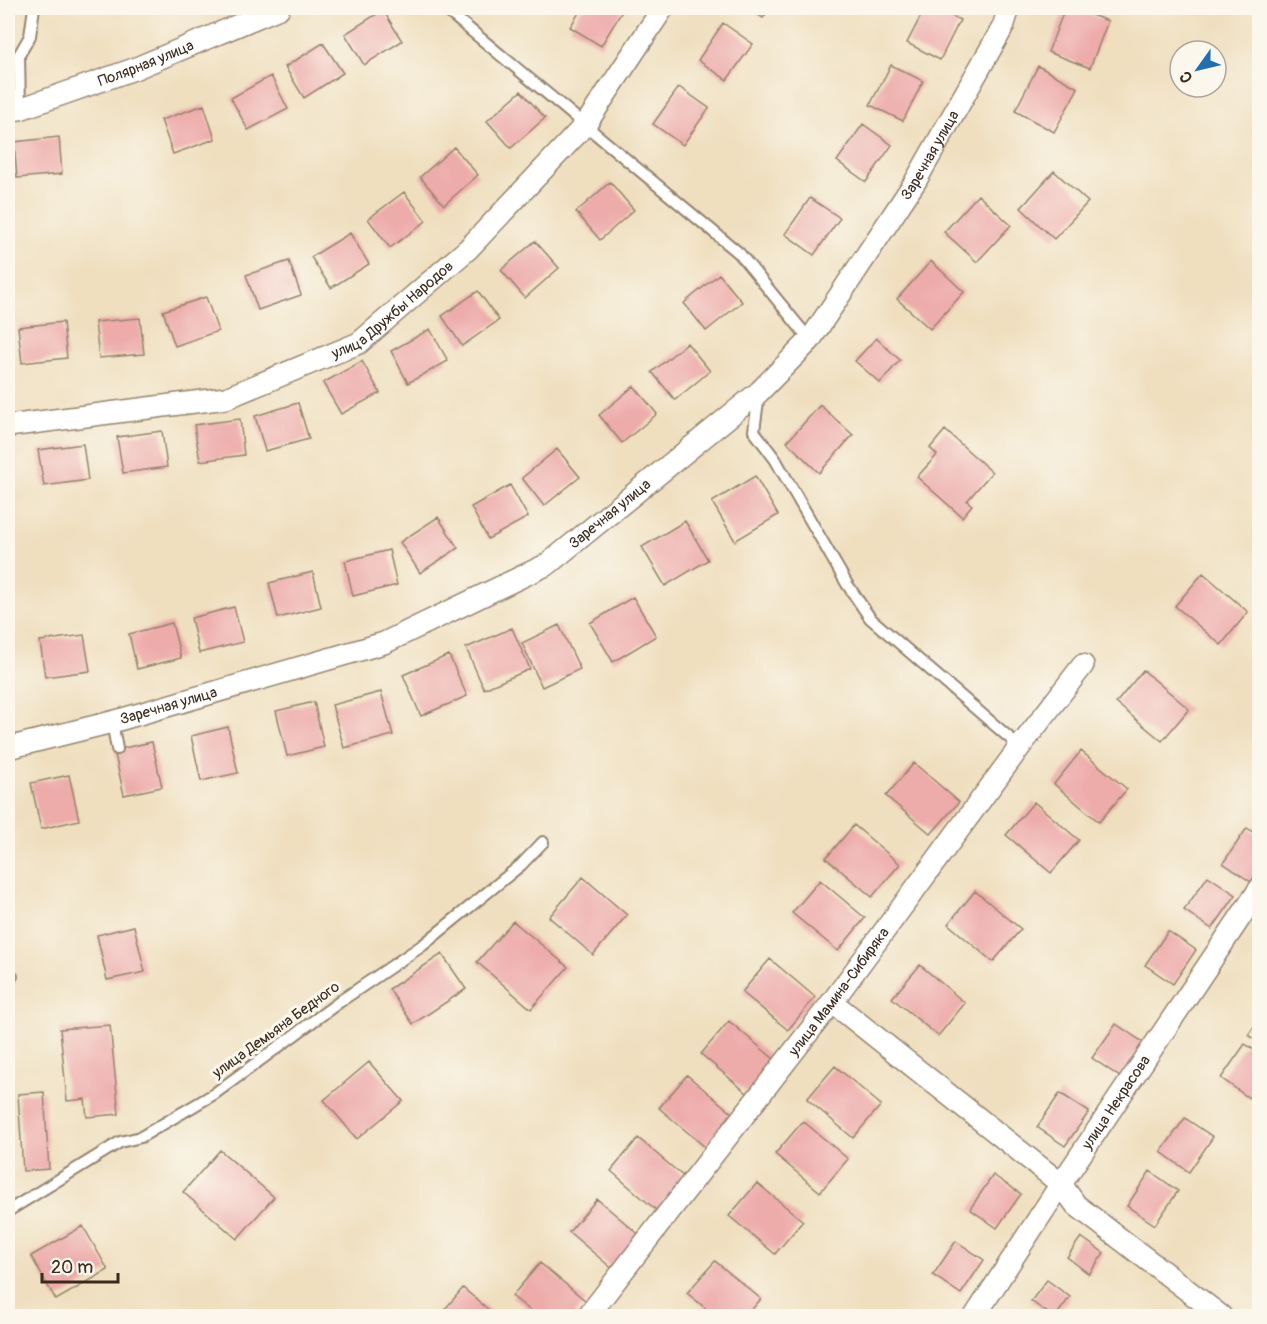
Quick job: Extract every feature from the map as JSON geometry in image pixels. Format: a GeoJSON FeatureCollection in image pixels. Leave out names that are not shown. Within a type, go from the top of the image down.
{"type":"FeatureCollection","features":[{"type":"Feature","properties":{"kind":"street","name":"Полярная улица"},"geometry":{"type":"LineString","coordinates":[[14,109],[134,69],[279,8]]}},
{"type":"Feature","properties":{"kind":"street","name":"улица Дружбы Народов"},"geometry":{"type":"LineString","coordinates":[[8,426],[226,398],[359,343],[468,249],[586,124],[663,8]]}},
{"type":"Feature","properties":{"kind":"street","name":"Заречная улица"},"geometry":{"type":"LineString","coordinates":[[8,748],[112,722],[384,644],[548,564],[759,392],[810,340],[915,182],[1003,27],[1009,8]]}},
{"type":"Feature","properties":{"kind":"street","name":"улица Мамина-Сибиряка"},"geometry":{"type":"LineString","coordinates":[[588,1317],[832,1002],[1083,664]]}},
{"type":"Feature","properties":{"kind":"street","name":"улица Некрасова"},"geometry":{"type":"LineString","coordinates":[[975,1317],[1061,1184],[1260,888]]}},
{"type":"Feature","properties":{"kind":"street"},"geometry":{"type":"LineString","coordinates":[[832,1002],[1061,1184],[1076,1205],[1221,1317]]}},
{"type":"Feature","properties":{"kind":"lane"},"geometry":{"type":"LineString","coordinates":[[14,109],[19,55],[30,36],[34,8]]}},
{"type":"Feature","properties":{"kind":"lane"},"geometry":{"type":"LineString","coordinates":[[444,8],[739,253],[810,340]]}},
{"type":"Feature","properties":{"kind":"lane"},"geometry":{"type":"LineString","coordinates":[[759,392],[754,431],[775,459],[847,584],[870,618],[1012,740],[1016,752]]}},
{"type":"Feature","properties":{"kind":"lane"},"geometry":{"type":"LineString","coordinates":[[112,722],[117,749]]}},
{"type":"Feature","properties":{"kind":"lane","name":"улица Демьяна Бедного"},"geometry":{"type":"LineString","coordinates":[[8,1211],[120,1142],[141,1137],[214,1094],[342,1000],[423,945],[521,865],[543,842]]}},
{"type":"Feature","properties":{"kind":"building"},"geometry":{"type":"Polygon","coordinates":[[[582,8],[624,8],[601,46],[570,27],[582,8]]]}},
{"type":"Feature","properties":{"kind":"building"},"geometry":{"type":"Polygon","coordinates":[[[748,8],[770,8],[763,18],[748,8]]]}},
{"type":"Feature","properties":{"kind":"building"},"geometry":{"type":"Polygon","coordinates":[[[925,8],[936,8],[960,20],[940,60],[907,43],[925,8]]]}},
{"type":"Feature","properties":{"kind":"building"},"geometry":{"type":"Polygon","coordinates":[[[1065,8],[1072,8],[1108,21],[1090,68],[1048,52],[1065,8]]]}},
{"type":"Feature","properties":{"kind":"building"},"geometry":{"type":"Polygon","coordinates":[[[383,10],[402,41],[364,65],[345,34],[383,10]]]}},
{"type":"Feature","properties":{"kind":"building"},"geometry":{"type":"Polygon","coordinates":[[[723,23],[753,44],[727,80],[698,60],[723,23]]]}},
{"type":"Feature","properties":{"kind":"building"},"geometry":{"type":"Polygon","coordinates":[[[323,43],[343,73],[304,98],[285,67],[323,43]]]}},
{"type":"Feature","properties":{"kind":"building"},"geometry":{"type":"Polygon","coordinates":[[[891,65],[923,81],[903,121],[870,105],[891,65]]]}},
{"type":"Feature","properties":{"kind":"building"},"geometry":{"type":"Polygon","coordinates":[[[1038,66],[1078,88],[1054,132],[1015,111],[1038,66]]]}},
{"type":"Feature","properties":{"kind":"building"},"geometry":{"type":"Polygon","coordinates":[[[271,76],[288,109],[248,130],[231,98],[271,76]]]}},
{"type":"Feature","properties":{"kind":"building"},"geometry":{"type":"Polygon","coordinates":[[[679,87],[709,108],[683,145],[653,124],[679,87]]]}},
{"type":"Feature","properties":{"kind":"building"},"geometry":{"type":"Polygon","coordinates":[[[521,91],[545,118],[511,148],[487,121],[521,91]]]}},
{"type":"Feature","properties":{"kind":"building"},"geometry":{"type":"Polygon","coordinates":[[[204,105],[215,139],[173,154],[161,120],[204,105]]]}},
{"type":"Feature","properties":{"kind":"building"},"geometry":{"type":"Polygon","coordinates":[[[863,124],[892,145],[866,182],[837,161],[863,124]]]}},
{"type":"Feature","properties":{"kind":"building"},"geometry":{"type":"Polygon","coordinates":[[[59,137],[62,174],[17,178],[14,142],[59,137]]]}},
{"type":"Feature","properties":{"kind":"building"},"geometry":{"type":"Polygon","coordinates":[[[454,147],[478,175],[444,205],[420,177],[454,147]]]}},
{"type":"Feature","properties":{"kind":"building"},"geometry":{"type":"Polygon","coordinates":[[[1054,171],[1088,202],[1054,239],[1021,208],[1054,171]]]}},
{"type":"Feature","properties":{"kind":"building"},"geometry":{"type":"Polygon","coordinates":[[[610,182],[634,210],[600,240],[576,212],[610,182]]]}},
{"type":"Feature","properties":{"kind":"building"},"geometry":{"type":"Polygon","coordinates":[[[404,192],[426,221],[390,248],[368,219],[404,192]]]}},
{"type":"Feature","properties":{"kind":"building"},"geometry":{"type":"Polygon","coordinates":[[[978,195],[1011,225],[977,262],[944,232],[978,195]]]}},
{"type":"Feature","properties":{"kind":"building"},"geometry":{"type":"Polygon","coordinates":[[[810,198],[840,218],[814,255],[785,234],[810,198]]]}},
{"type":"Feature","properties":{"kind":"building"},"geometry":{"type":"Polygon","coordinates":[[[350,233],[369,264],[331,288],[311,257],[350,233]]]}},
{"type":"Feature","properties":{"kind":"building"},"geometry":{"type":"Polygon","coordinates":[[[535,241],[559,268],[525,298],[501,270],[535,241]]]}},
{"type":"Feature","properties":{"kind":"building"},"geometry":{"type":"Polygon","coordinates":[[[289,261],[301,295],[258,310],[246,275],[289,261]]]}},
{"type":"Feature","properties":{"kind":"building"},"geometry":{"type":"Polygon","coordinates":[[[931,261],[964,292],[930,329],[897,299],[931,261]]]}},
{"type":"Feature","properties":{"kind":"building"},"geometry":{"type":"Polygon","coordinates":[[[719,274],[742,302],[706,331],[684,303],[719,274]]]}},
{"type":"Feature","properties":{"kind":"building"},"geometry":{"type":"Polygon","coordinates":[[[478,291],[499,320],[462,346],[442,316],[478,291]]]}},
{"type":"Feature","properties":{"kind":"building"},"geometry":{"type":"Polygon","coordinates":[[[206,297],[218,331],[175,346],[163,311],[206,297]]]}},
{"type":"Feature","properties":{"kind":"building"},"geometry":{"type":"Polygon","coordinates":[[[140,318],[144,354],[99,358],[95,322],[140,318]]]}},
{"type":"Feature","properties":{"kind":"building"},"geometry":{"type":"Polygon","coordinates":[[[63,322],[67,358],[22,363],[18,327],[63,322]]]}},
{"type":"Feature","properties":{"kind":"building"},"geometry":{"type":"Polygon","coordinates":[[[430,329],[448,361],[408,383],[391,351],[430,329]]]}},
{"type":"Feature","properties":{"kind":"building"},"geometry":{"type":"Polygon","coordinates":[[[876,338],[900,360],[880,383],[855,361],[876,338]]]}},
{"type":"Feature","properties":{"kind":"building"},"geometry":{"type":"Polygon","coordinates":[[[687,343],[710,371],[675,400],[652,372],[687,343]]]}},
{"type":"Feature","properties":{"kind":"building"},"geometry":{"type":"Polygon","coordinates":[[[362,361],[380,393],[341,414],[323,383],[362,361]]]}},
{"type":"Feature","properties":{"kind":"building"},"geometry":{"type":"Polygon","coordinates":[[[634,386],[657,414],[622,443],[599,415],[634,386]]]}},
{"type":"Feature","properties":{"kind":"building"},"geometry":{"type":"Polygon","coordinates":[[[298,403],[309,439],[265,451],[255,416],[298,403]]]}},
{"type":"Feature","properties":{"kind":"building"},"geometry":{"type":"Polygon","coordinates":[[[820,405],[853,435],[819,473],[787,442],[820,405]]]}},
{"type":"Feature","properties":{"kind":"building"},"geometry":{"type":"Polygon","coordinates":[[[240,419],[244,455],[200,461],[194,425],[240,419]]]}},
{"type":"Feature","properties":{"kind":"building"},"geometry":{"type":"Polygon","coordinates":[[[945,430],[992,472],[967,501],[972,505],[962,517],[917,477],[937,455],[930,448],[945,430]]]}},
{"type":"Feature","properties":{"kind":"building"},"geometry":{"type":"Polygon","coordinates":[[[162,431],[167,467],[123,473],[117,437],[162,431]]]}},
{"type":"Feature","properties":{"kind":"building"},"geometry":{"type":"Polygon","coordinates":[[[83,444],[88,480],[44,486],[38,450],[83,444]]]}},
{"type":"Feature","properties":{"kind":"building"},"geometry":{"type":"Polygon","coordinates":[[[557,449],[580,477],[544,506],[522,478],[557,449]]]}},
{"type":"Feature","properties":{"kind":"building"},"geometry":{"type":"Polygon","coordinates":[[[755,476],[778,515],[735,541],[712,502],[755,476]]]}},
{"type":"Feature","properties":{"kind":"building"},"geometry":{"type":"Polygon","coordinates":[[[510,485],[528,517],[488,539],[471,507],[510,485]]]}},
{"type":"Feature","properties":{"kind":"building"},"geometry":{"type":"Polygon","coordinates":[[[438,517],[458,548],[420,573],[400,542],[438,517]]]}},
{"type":"Feature","properties":{"kind":"building"},"geometry":{"type":"Polygon","coordinates":[[[685,521],[708,560],[665,586],[642,547],[685,521]]]}},
{"type":"Feature","properties":{"kind":"building"},"geometry":{"type":"Polygon","coordinates":[[[389,550],[397,585],[353,596],[345,561],[389,550]]]}},
{"type":"Feature","properties":{"kind":"building"},"geometry":{"type":"Polygon","coordinates":[[[313,572],[321,607],[278,618],[269,583],[313,572]]]}},
{"type":"Feature","properties":{"kind":"building"},"geometry":{"type":"Polygon","coordinates":[[[1203,573],[1248,612],[1221,645],[1175,606],[1203,573]]]}},
{"type":"Feature","properties":{"kind":"building"},"geometry":{"type":"Polygon","coordinates":[[[633,597],[656,636],[613,662],[590,623],[633,597]]]}},
{"type":"Feature","properties":{"kind":"building"},"geometry":{"type":"Polygon","coordinates":[[[234,607],[243,642],[199,653],[191,618],[234,607]]]}},
{"type":"Feature","properties":{"kind":"building"},"geometry":{"type":"Polygon","coordinates":[[[172,623],[181,658],[137,669],[129,634],[172,623]]]}},
{"type":"Feature","properties":{"kind":"building"},"geometry":{"type":"Polygon","coordinates":[[[559,625],[580,669],[542,687],[522,643],[559,625]]]}},
{"type":"Feature","properties":{"kind":"building"},"geometry":{"type":"Polygon","coordinates":[[[512,628],[530,669],[484,689],[466,648],[512,628]]]}},
{"type":"Feature","properties":{"kind":"building"},"geometry":{"type":"Polygon","coordinates":[[[84,635],[90,671],[45,677],[40,641],[84,635]]]}},
{"type":"Feature","properties":{"kind":"building"},"geometry":{"type":"Polygon","coordinates":[[[449,655],[467,696],[421,716],[403,675],[449,655]]]}},
{"type":"Feature","properties":{"kind":"building"},"geometry":{"type":"Polygon","coordinates":[[[1143,670],[1189,709],[1162,741],[1116,703],[1143,670]]]}},
{"type":"Feature","properties":{"kind":"building"},"geometry":{"type":"Polygon","coordinates":[[[381,692],[393,735],[344,748],[332,705],[381,692]]]}},
{"type":"Feature","properties":{"kind":"building"},"geometry":{"type":"Polygon","coordinates":[[[314,702],[324,747],[287,756],[276,711],[314,702]]]}},
{"type":"Feature","properties":{"kind":"building"},"geometry":{"type":"Polygon","coordinates":[[[228,727],[238,773],[201,781],[191,736],[228,727]]]}},
{"type":"Feature","properties":{"kind":"building"},"geometry":{"type":"Polygon","coordinates":[[[152,742],[162,787],[124,795],[114,750],[152,742]]]}},
{"type":"Feature","properties":{"kind":"building"},"geometry":{"type":"Polygon","coordinates":[[[1081,751],[1127,789],[1099,822],[1054,784],[1081,751]]]}},
{"type":"Feature","properties":{"kind":"building"},"geometry":{"type":"Polygon","coordinates":[[[914,763],[959,802],[931,834],[886,796],[914,763]]]}},
{"type":"Feature","properties":{"kind":"building"},"geometry":{"type":"Polygon","coordinates":[[[69,775],[79,820],[41,829],[31,783],[69,775]]]}},
{"type":"Feature","properties":{"kind":"building"},"geometry":{"type":"Polygon","coordinates":[[[1034,802],[1079,840],[1051,873],[1006,835],[1034,802]]]}},
{"type":"Feature","properties":{"kind":"building"},"geometry":{"type":"Polygon","coordinates":[[[854,825],[900,864],[872,897],[826,858],[854,825]]]}},
{"type":"Feature","properties":{"kind":"building"},"geometry":{"type":"Polygon","coordinates":[[[1247,828],[1260,837],[1260,870],[1251,882],[1223,863],[1247,828]]]}},
{"type":"Feature","properties":{"kind":"building"},"geometry":{"type":"Polygon","coordinates":[[[1208,876],[1236,895],[1212,929],[1184,910],[1208,876]]]}},
{"type":"Feature","properties":{"kind":"building"},"geometry":{"type":"Polygon","coordinates":[[[583,877],[627,915],[593,955],[549,917],[583,877]]]}},
{"type":"Feature","properties":{"kind":"building"},"geometry":{"type":"Polygon","coordinates":[[[820,880],[865,918],[838,951],[792,913],[820,880]]]}},
{"type":"Feature","properties":{"kind":"building"},"geometry":{"type":"Polygon","coordinates":[[[975,891],[1021,929],[993,962],[948,924],[975,891]]]}},
{"type":"Feature","properties":{"kind":"building"},"geometry":{"type":"Polygon","coordinates":[[[513,921],[568,967],[531,1009],[477,962],[513,921]]]}},
{"type":"Feature","properties":{"kind":"building"},"geometry":{"type":"Polygon","coordinates":[[[134,926],[145,972],[107,980],[97,935],[134,926]]]}},
{"type":"Feature","properties":{"kind":"building"},"geometry":{"type":"Polygon","coordinates":[[[1168,931],[1196,950],[1173,984],[1145,965],[1168,931]]]}},
{"type":"Feature","properties":{"kind":"building"},"geometry":{"type":"Polygon","coordinates":[[[442,954],[466,989],[413,1024],[389,989],[442,954]]]}},
{"type":"Feature","properties":{"kind":"building"},"geometry":{"type":"Polygon","coordinates":[[[770,959],[815,997],[788,1030],[742,992],[770,959]]]}},
{"type":"Feature","properties":{"kind":"building"},"geometry":{"type":"Polygon","coordinates":[[[920,965],[965,1003],[938,1036],[892,998],[920,965]]]}},
{"type":"Feature","properties":{"kind":"building"},"geometry":{"type":"Polygon","coordinates":[[[1260,1018],[1260,1043],[1248,1035],[1260,1018]]]}},
{"type":"Feature","properties":{"kind":"building"},"geometry":{"type":"Polygon","coordinates":[[[729,1021],[775,1060],[747,1093],[701,1054],[729,1021]]]}},
{"type":"Feature","properties":{"kind":"building"},"geometry":{"type":"Polygon","coordinates":[[[1116,1024],[1144,1043],[1120,1077],[1092,1058],[1116,1024]]]}},
{"type":"Feature","properties":{"kind":"building"},"geometry":{"type":"Polygon","coordinates":[[[110,1025],[119,1114],[87,1117],[85,1099],[67,1101],[60,1029],[110,1025]]]}},
{"type":"Feature","properties":{"kind":"building"},"geometry":{"type":"Polygon","coordinates":[[[1245,1044],[1260,1054],[1260,1083],[1249,1098],[1221,1078],[1245,1044]]]}},
{"type":"Feature","properties":{"kind":"building"},"geometry":{"type":"Polygon","coordinates":[[[369,1062],[403,1101],[357,1139],[324,1100],[369,1062]]]}},
{"type":"Feature","properties":{"kind":"building"},"geometry":{"type":"Polygon","coordinates":[[[835,1066],[881,1105],[853,1138],[807,1099],[835,1066]]]}},
{"type":"Feature","properties":{"kind":"building"},"geometry":{"type":"Polygon","coordinates":[[[687,1075],[733,1114],[705,1147],[659,1108],[687,1075]]]}},
{"type":"Feature","properties":{"kind":"building"},"geometry":{"type":"Polygon","coordinates":[[[44,1092],[49,1169],[23,1171],[18,1094],[44,1092]]]}},
{"type":"Feature","properties":{"kind":"building"},"geometry":{"type":"Polygon","coordinates":[[[1060,1093],[1089,1112],[1065,1146],[1037,1127],[1060,1093]]]}},
{"type":"Feature","properties":{"kind":"building"},"geometry":{"type":"Polygon","coordinates":[[[1185,1118],[1213,1137],[1189,1172],[1161,1152],[1185,1118]]]}},
{"type":"Feature","properties":{"kind":"building"},"geometry":{"type":"Polygon","coordinates":[[[803,1121],[848,1159],[820,1192],[775,1154],[803,1121]]]}},
{"type":"Feature","properties":{"kind":"building"},"geometry":{"type":"Polygon","coordinates":[[[638,1138],[684,1177],[656,1210],[611,1171],[638,1138]]]}},
{"type":"Feature","properties":{"kind":"building"},"geometry":{"type":"Polygon","coordinates":[[[220,1150],[274,1197],[237,1239],[183,1192],[220,1150]]]}},
{"type":"Feature","properties":{"kind":"building"},"geometry":{"type":"Polygon","coordinates":[[[1150,1171],[1178,1191],[1155,1225],[1127,1206],[1150,1171]]]}},
{"type":"Feature","properties":{"kind":"building"},"geometry":{"type":"Polygon","coordinates":[[[993,1175],[1021,1194],[997,1228],[970,1209],[993,1175]]]}},
{"type":"Feature","properties":{"kind":"building"},"geometry":{"type":"Polygon","coordinates":[[[757,1183],[803,1221],[775,1254],[729,1216],[757,1183]]]}},
{"type":"Feature","properties":{"kind":"building"},"geometry":{"type":"Polygon","coordinates":[[[597,1199],[643,1238],[615,1271],[569,1232],[597,1199]]]}},
{"type":"Feature","properties":{"kind":"building"},"geometry":{"type":"Polygon","coordinates":[[[83,1226],[108,1270],[56,1300],[31,1256],[83,1226]]]}},
{"type":"Feature","properties":{"kind":"building"},"geometry":{"type":"Polygon","coordinates":[[[1081,1237],[1104,1253],[1089,1274],[1067,1257],[1081,1237]]]}},
{"type":"Feature","properties":{"kind":"building"},"geometry":{"type":"Polygon","coordinates":[[[956,1241],[984,1260],[961,1294],[933,1275],[956,1241]]]}},
{"type":"Feature","properties":{"kind":"building"},"geometry":{"type":"Polygon","coordinates":[[[715,1261],[761,1299],[746,1316],[715,1316],[687,1293],[715,1261]]]}},
{"type":"Feature","properties":{"kind":"building"},"geometry":{"type":"Polygon","coordinates":[[[540,1263],[586,1301],[573,1316],[537,1316],[512,1296],[540,1263]]]}},
{"type":"Feature","properties":{"kind":"building"},"geometry":{"type":"Polygon","coordinates":[[[1047,1280],[1070,1297],[1056,1316],[1052,1316],[1031,1301],[1047,1280]]]}},
{"type":"Feature","properties":{"kind":"building"},"geometry":{"type":"Polygon","coordinates":[[[463,1288],[496,1316],[439,1316],[463,1288]]]}}]}
